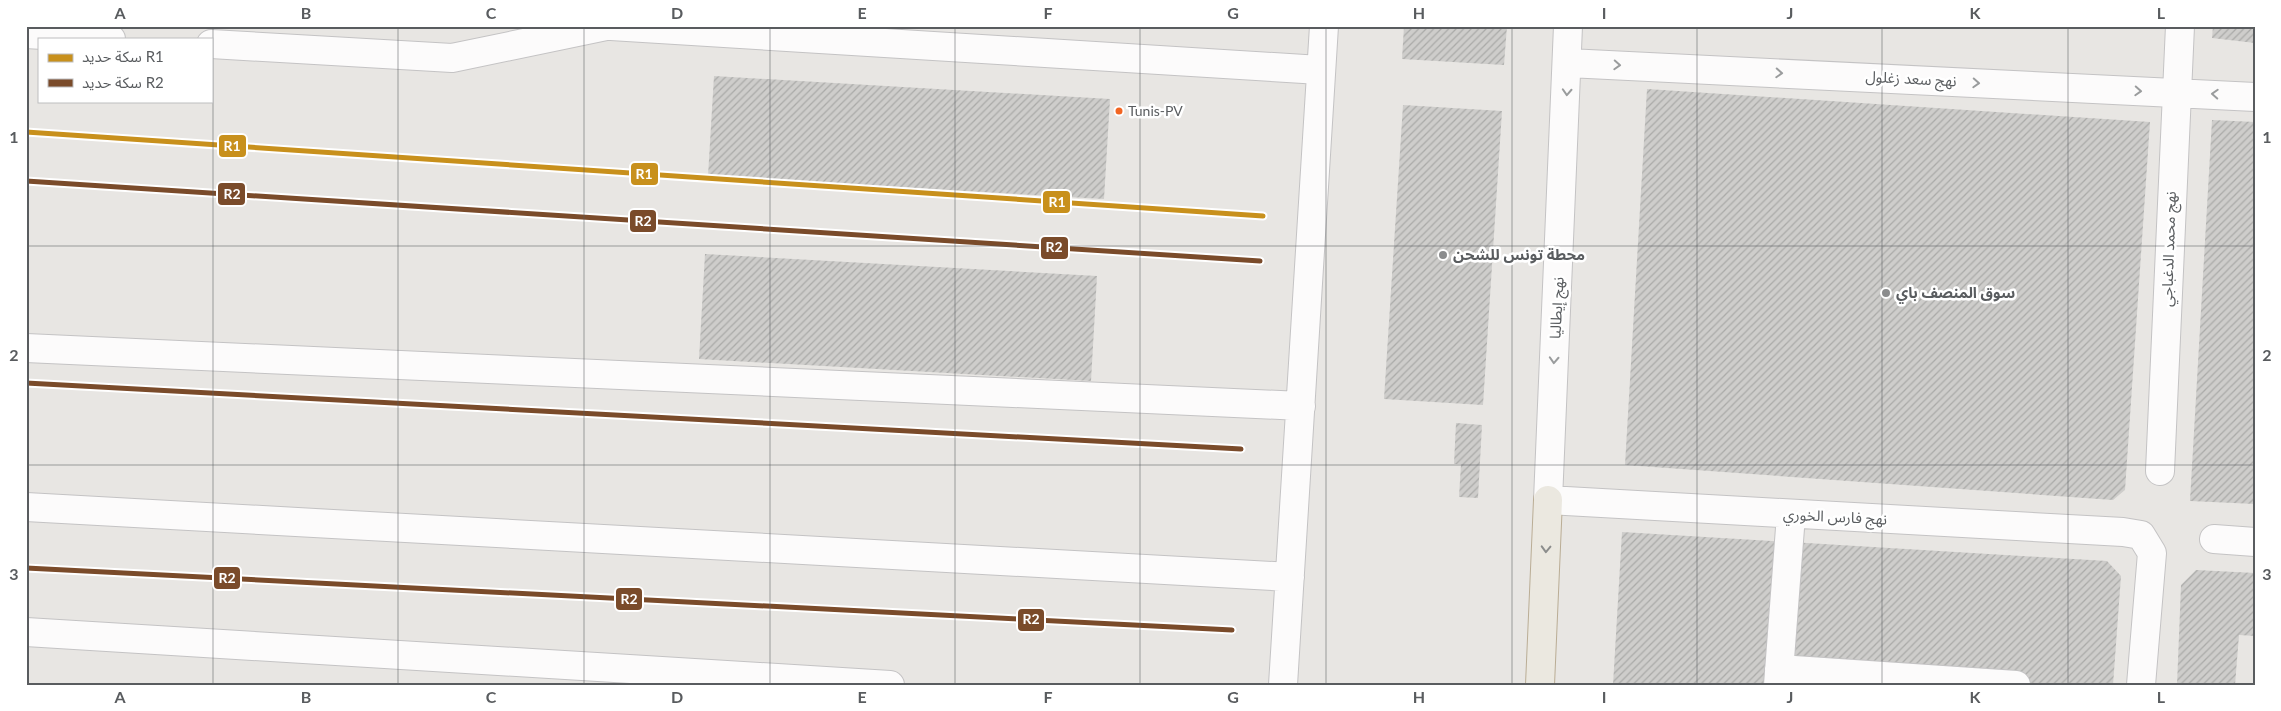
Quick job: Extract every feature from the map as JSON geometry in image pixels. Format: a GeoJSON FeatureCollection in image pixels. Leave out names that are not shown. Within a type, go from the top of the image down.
{"type":"FeatureCollection","features":[{"type":"Feature","properties":{"kind":"highway"},"geometry":{"type":"LineString","coordinates":[[1540,685],[1548,500]]}},
{"type":"Feature","properties":{"kind":"street"},"geometry":{"type":"LineString","coordinates":[[212,44],[452,58],[606,26]]}},
{"type":"Feature","properties":{"kind":"street"},"geometry":{"type":"LineString","coordinates":[[611,26],[1320,70]]}},
{"type":"Feature","properties":{"kind":"street"},"geometry":{"type":"LineString","coordinates":[[1284,685],[1324,26]]}},
{"type":"Feature","properties":{"kind":"street","name":"نهج إيطاليا"},"geometry":{"type":"LineString","coordinates":[[1548,500],[1568,63],[1568,26]]}},
{"type":"Feature","properties":{"kind":"street","name":"نهج محمد الدغباجي"},"geometry":{"type":"LineString","coordinates":[[2160,471],[2175,92],[2180,26]]}},
{"type":"Feature","properties":{"kind":"street"},"geometry":{"type":"LineString","coordinates":[[26,34],[94,38]]}},
{"type":"Feature","properties":{"kind":"street","name":"نهج سعد زغلول"},"geometry":{"type":"LineString","coordinates":[[1568,63],[2255,97]]}},
{"type":"Feature","properties":{"kind":"street"},"geometry":{"type":"LineString","coordinates":[[26,348],[1301,406]]}},
{"type":"Feature","properties":{"kind":"street","name":"نهج فارس الخوري"},"geometry":{"type":"LineString","coordinates":[[1548,500],[2123,532],[2141,535],[2152,553],[2141,685]]}},
{"type":"Feature","properties":{"kind":"street"},"geometry":{"type":"LineString","coordinates":[[26,506],[1290,577]]}},
{"type":"Feature","properties":{"kind":"street"},"geometry":{"type":"LineString","coordinates":[[1791,515],[1778,677],[2016,685]]}},
{"type":"Feature","properties":{"kind":"street"},"geometry":{"type":"LineString","coordinates":[[2214,538],[2255,542]]}},
{"type":"Feature","properties":{"kind":"street"},"geometry":{"type":"LineString","coordinates":[[26,632],[890,685]]}},
{"type":"Feature","properties":{"kind":"building"},"geometry":{"type":"Polygon","coordinates":[[[1404,26],[1507,26],[1504,65],[1402,59],[1404,26]]]}},
{"type":"Feature","properties":{"kind":"building"},"geometry":{"type":"Polygon","coordinates":[[[2213,26],[2255,26],[2255,43],[2212,38],[2213,26]]]}},
{"type":"Feature","properties":{"kind":"building"},"geometry":{"type":"Polygon","coordinates":[[[714,76],[1110,99],[1104,199],[708,176],[714,76]]]}},
{"type":"Feature","properties":{"kind":"building","name":"سوق المنصف باي"},"geometry":{"type":"Polygon","coordinates":[[[1647,89],[2150,122],[2125,490],[2113,500],[1625,465],[1647,89]]]}},
{"type":"Feature","properties":{"kind":"building","name":"محطة تونس للشحن"},"geometry":{"type":"Polygon","coordinates":[[[1403,105],[1502,111],[1483,405],[1384,399],[1403,105]]]}},
{"type":"Feature","properties":{"kind":"building"},"geometry":{"type":"Polygon","coordinates":[[[2212,120],[2255,122],[2255,504],[2190,501],[2212,120]]]}},
{"type":"Feature","properties":{"kind":"building"},"geometry":{"type":"Polygon","coordinates":[[[705,254],[1097,276],[1091,381],[699,359],[705,254]]]}},
{"type":"Feature","properties":{"kind":"building"},"geometry":{"type":"Polygon","coordinates":[[[1456,423],[1482,425],[1478,498],[1459,497],[1461,464],[1454,464],[1456,423]]]}},
{"type":"Feature","properties":{"kind":"building"},"geometry":{"type":"Polygon","coordinates":[[[1622,532],[2107,561],[2121,576],[2113,685],[1613,685],[1622,532]]]}},
{"type":"Feature","properties":{"kind":"building"},"geometry":{"type":"Polygon","coordinates":[[[2196,570],[2255,573],[2255,636],[2239,635],[2235,685],[2177,685],[2181,585],[2196,570]]]}},
{"type":"Feature","properties":{"kind":"rail line","name":"R1"},"geometry":{"type":"LineString","coordinates":[[26,132],[1263,216]]}},
{"type":"Feature","properties":{"kind":"rail line","name":"R2"},"geometry":{"type":"LineString","coordinates":[[26,181],[1260,261]]}},
{"type":"Feature","properties":{"kind":"rail line","name":"R2"},"geometry":{"type":"LineString","coordinates":[[26,383],[1241,449]]}},
{"type":"Feature","properties":{"kind":"rail line","name":"R2"},"geometry":{"type":"LineString","coordinates":[[26,568],[1232,630]]}},
{"type":"Feature","properties":{"kind":"place","name":"Tunis-PV"},"geometry":{"type":"Point","coordinates":[1119,111]}},
{"type":"Feature","properties":{"kind":"place","name":"محطة تونس للشحن"},"geometry":{"type":"Point","coordinates":[1443,255]}},
{"type":"Feature","properties":{"kind":"place","name":"سوق المنصف باي"},"geometry":{"type":"Point","coordinates":[1886,293]}}]}
